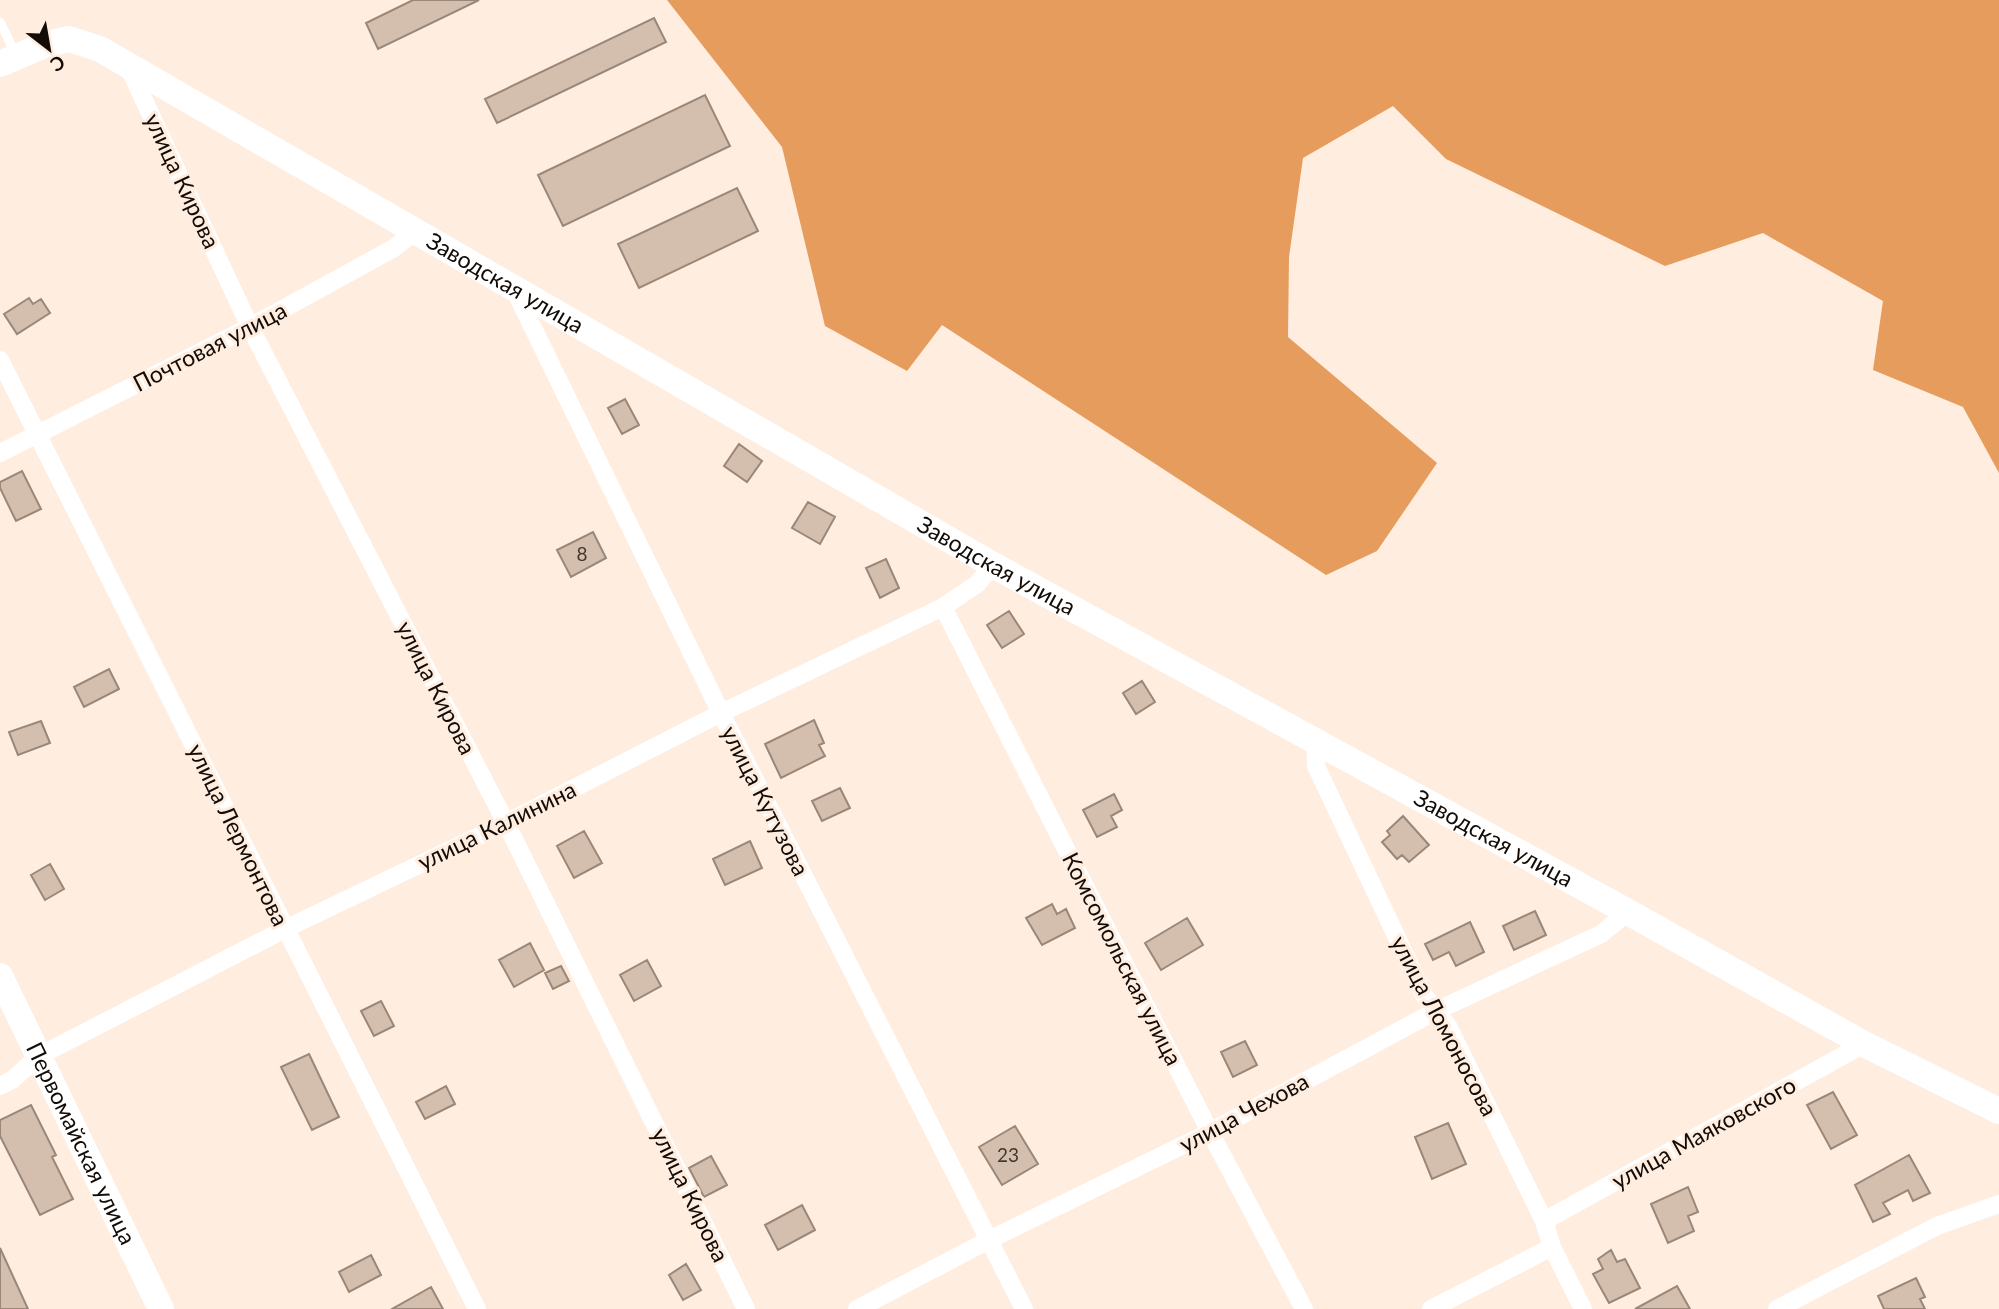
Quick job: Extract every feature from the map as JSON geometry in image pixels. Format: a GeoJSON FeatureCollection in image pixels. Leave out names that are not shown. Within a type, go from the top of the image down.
{"type":"FeatureCollection","features":[{"type":"Feature","properties":{"kind":"street","name":"Заводская улица"},"geometry":{"type":"LineString","coordinates":[[8,60],[47,44],[69,39],[100,50],[993,565],[1864,1044],[1999,1111]]}},
{"type":"Feature","properties":{"kind":"street","name":"улица Кирова"},"geometry":{"type":"LineString","coordinates":[[128,66],[250,327],[506,823],[746,1309]]}},
{"type":"Feature","properties":{"kind":"street","name":"Почтовая улица"},"geometry":{"type":"LineString","coordinates":[[0,453],[250,327],[394,248],[414,232]]}},
{"type":"Feature","properties":{"kind":"street","name":"улица Кутузова"},"geometry":{"type":"LineString","coordinates":[[514,289],[721,713],[1024,1309]]}},
{"type":"Feature","properties":{"kind":"street","name":"улица Лермонтова"},"geometry":{"type":"LineString","coordinates":[[0,359],[477,1309]]}},
{"type":"Feature","properties":{"kind":"street","name":"улица Калинина"},"geometry":{"type":"LineString","coordinates":[[0,1086],[12,1080],[40,1056],[285,929],[506,823],[721,713],[943,607],[977,584],[993,565]]}},
{"type":"Feature","properties":{"kind":"street","name":"Комсомольская улица"},"geometry":{"type":"LineString","coordinates":[[943,607],[1210,1132],[1304,1309]]}},
{"type":"Feature","properties":{"kind":"street","name":"улица Ломоносова"},"geometry":{"type":"LineString","coordinates":[[1315,740],[1316,766],[1424,995],[1448,1027],[1544,1221],[1552,1247],[1583,1309]]}},
{"type":"Feature","properties":{"kind":"street","name":"улица Чехова"},"geometry":{"type":"LineString","coordinates":[[857,1309],[989,1240],[1210,1132],[1436,1012],[1601,934],[1628,912]]}},
{"type":"Feature","properties":{"kind":"street","name":"Первомайская улица"},"geometry":{"type":"LineString","coordinates":[[0,976],[161,1309]]}},
{"type":"Feature","properties":{"kind":"street","name":"улица Маяковского"},"geometry":{"type":"LineString","coordinates":[[1544,1221],[1864,1044]]}},
{"type":"Feature","properties":{"kind":"street"},"geometry":{"type":"LineString","coordinates":[[1777,1309],[1937,1226],[1999,1204]]}},
{"type":"Feature","properties":{"kind":"street"},"geometry":{"type":"LineString","coordinates":[[1431,1309],[1552,1247]]}},
{"type":"Feature","properties":{"kind":"lane"},"geometry":{"type":"LineString","coordinates":[[0,22],[8,60]]}},
{"type":"Feature","properties":{"kind":"shaded area"},"geometry":{"type":"Polygon","coordinates":[[[667,0],[1999,0],[1999,473],[1963,407],[1873,370],[1883,301],[1763,233],[1665,266],[1446,159],[1393,106],[1303,158],[1289,257],[1288,337],[1437,463],[1377,551],[1326,575],[942,325],[907,371],[825,326],[782,147],[667,0]]]}},
{"type":"Feature","properties":{"kind":"building"},"geometry":{"type":"Polygon","coordinates":[[[413,0],[479,0],[378,49],[366,23],[413,0]]]}},
{"type":"Feature","properties":{"kind":"building"},"geometry":{"type":"Polygon","coordinates":[[[654,18],[666,42],[497,123],[485,99],[654,18]]]}},
{"type":"Feature","properties":{"kind":"building"},"geometry":{"type":"Polygon","coordinates":[[[705,95],[730,146],[563,226],[538,175],[705,95]]]}},
{"type":"Feature","properties":{"kind":"building"},"geometry":{"type":"Polygon","coordinates":[[[737,188],[758,231],[639,288],[618,244],[737,188]]]}},
{"type":"Feature","properties":{"kind":"building"},"geometry":{"type":"Polygon","coordinates":[[[29,298],[33,304],[41,299],[50,313],[17,334],[4,314],[29,298]]]}},
{"type":"Feature","properties":{"kind":"building"},"geometry":{"type":"Polygon","coordinates":[[[625,399],[639,425],[622,434],[608,408],[625,399]]]}},
{"type":"Feature","properties":{"kind":"building"},"geometry":{"type":"Polygon","coordinates":[[[739,444],[762,461],[747,482],[724,466],[739,444]]]}},
{"type":"Feature","properties":{"kind":"building"},"geometry":{"type":"Polygon","coordinates":[[[22,471],[41,509],[16,521],[0,488],[0,482],[22,471]]]}},
{"type":"Feature","properties":{"kind":"building"},"geometry":{"type":"Polygon","coordinates":[[[808,502],[835,517],[820,544],[792,528],[808,502]]]}},
{"type":"Feature","properties":{"kind":"building"},"geometry":{"type":"Polygon","coordinates":[[[593,532],[606,558],[571,577],[557,550],[593,532]]]}},
{"type":"Feature","properties":{"kind":"building"},"geometry":{"type":"Polygon","coordinates":[[[886,559],[899,588],[880,598],[866,568],[886,559]]]}},
{"type":"Feature","properties":{"kind":"building"},"geometry":{"type":"Polygon","coordinates":[[[1009,611],[1024,634],[1002,648],[987,625],[1009,611]]]}},
{"type":"Feature","properties":{"kind":"building"},"geometry":{"type":"Polygon","coordinates":[[[109,669],[119,689],[84,707],[74,687],[109,669]]]}},
{"type":"Feature","properties":{"kind":"building"},"geometry":{"type":"Polygon","coordinates":[[[1142,681],[1155,702],[1136,714],[1123,693],[1142,681]]]}},
{"type":"Feature","properties":{"kind":"building"},"geometry":{"type":"Polygon","coordinates":[[[814,720],[824,743],[819,745],[825,756],[781,778],[765,744],[814,720]]]}},
{"type":"Feature","properties":{"kind":"building"},"geometry":{"type":"Polygon","coordinates":[[[41,721],[50,743],[18,755],[9,732],[41,721]]]}},
{"type":"Feature","properties":{"kind":"building"},"geometry":{"type":"Polygon","coordinates":[[[840,788],[850,808],[822,821],[812,801],[840,788]]]}},
{"type":"Feature","properties":{"kind":"building"},"geometry":{"type":"Polygon","coordinates":[[[1114,794],[1122,810],[1111,816],[1117,827],[1097,837],[1083,810],[1114,794]]]}},
{"type":"Feature","properties":{"kind":"building"},"geometry":{"type":"Polygon","coordinates":[[[1403,816],[1429,845],[1409,862],[1402,855],[1397,859],[1382,842],[1390,835],[1387,831],[1403,816]]]}},
{"type":"Feature","properties":{"kind":"building"},"geometry":{"type":"Polygon","coordinates":[[[584,831],[602,863],[574,878],[557,846],[584,831]]]}},
{"type":"Feature","properties":{"kind":"building"},"geometry":{"type":"Polygon","coordinates":[[[750,841],[762,868],[725,885],[713,859],[750,841]]]}},
{"type":"Feature","properties":{"kind":"building"},"geometry":{"type":"Polygon","coordinates":[[[50,864],[64,889],[45,900],[31,875],[50,864]]]}},
{"type":"Feature","properties":{"kind":"building"},"geometry":{"type":"Polygon","coordinates":[[[1052,904],[1057,914],[1066,909],[1075,928],[1042,945],[1026,918],[1052,904]]]}},
{"type":"Feature","properties":{"kind":"building"},"geometry":{"type":"Polygon","coordinates":[[[1535,911],[1546,935],[1514,950],[1503,926],[1535,911]]]}},
{"type":"Feature","properties":{"kind":"building"},"geometry":{"type":"Polygon","coordinates":[[[1187,918],[1203,945],[1161,970],[1145,943],[1187,918]]]}},
{"type":"Feature","properties":{"kind":"building"},"geometry":{"type":"Polygon","coordinates":[[[1470,922],[1484,952],[1456,966],[1449,952],[1433,960],[1425,944],[1470,922]]]}},
{"type":"Feature","properties":{"kind":"building"},"geometry":{"type":"Polygon","coordinates":[[[530,943],[544,970],[514,987],[499,960],[530,943]]]}},
{"type":"Feature","properties":{"kind":"building"},"geometry":{"type":"Polygon","coordinates":[[[647,960],[661,986],[634,1001],[620,975],[647,960]]]}},
{"type":"Feature","properties":{"kind":"building"},"geometry":{"type":"Polygon","coordinates":[[[561,966],[569,981],[553,989],[545,973],[561,966]]]}},
{"type":"Feature","properties":{"kind":"building"},"geometry":{"type":"Polygon","coordinates":[[[381,1001],[394,1026],[374,1036],[361,1011],[381,1001]]]}},
{"type":"Feature","properties":{"kind":"building"},"geometry":{"type":"Polygon","coordinates":[[[1245,1041],[1257,1065],[1233,1077],[1221,1052],[1245,1041]]]}},
{"type":"Feature","properties":{"kind":"building"},"geometry":{"type":"Polygon","coordinates":[[[309,1054],[339,1117],[312,1130],[281,1067],[309,1054]]]}},
{"type":"Feature","properties":{"kind":"building"},"geometry":{"type":"Polygon","coordinates":[[[446,1086],[455,1104],[425,1119],[416,1102],[446,1086]]]}},
{"type":"Feature","properties":{"kind":"building"},"geometry":{"type":"Polygon","coordinates":[[[1833,1092],[1857,1135],[1831,1149],[1807,1105],[1833,1092]]]}},
{"type":"Feature","properties":{"kind":"building"},"geometry":{"type":"Polygon","coordinates":[[[31,1105],[56,1155],[52,1157],[73,1199],[40,1215],[0,1136],[0,1120],[31,1105]]]}},
{"type":"Feature","properties":{"kind":"building"},"geometry":{"type":"Polygon","coordinates":[[[1448,1123],[1466,1164],[1432,1179],[1415,1137],[1448,1123]]]}},
{"type":"Feature","properties":{"kind":"building"},"geometry":{"type":"Polygon","coordinates":[[[1015,1126],[1038,1164],[1002,1185],[979,1147],[1015,1126]]]}},
{"type":"Feature","properties":{"kind":"building"},"geometry":{"type":"Polygon","coordinates":[[[1909,1155],[1930,1193],[1913,1201],[1908,1190],[1883,1203],[1890,1214],[1873,1222],[1855,1185],[1909,1155]]]}},
{"type":"Feature","properties":{"kind":"building"},"geometry":{"type":"Polygon","coordinates":[[[711,1156],[727,1185],[704,1197],[689,1168],[711,1156]]]}},
{"type":"Feature","properties":{"kind":"building"},"geometry":{"type":"Polygon","coordinates":[[[1688,1187],[1698,1212],[1688,1216],[1694,1231],[1668,1243],[1651,1204],[1688,1187]]]}},
{"type":"Feature","properties":{"kind":"building"},"geometry":{"type":"Polygon","coordinates":[[[802,1205],[815,1230],[778,1250],[765,1225],[802,1205]]]}},
{"type":"Feature","properties":{"kind":"building"},"geometry":{"type":"Polygon","coordinates":[[[0,1248],[28,1309],[0,1309],[0,1248]]]}},
{"type":"Feature","properties":{"kind":"building"},"geometry":{"type":"Polygon","coordinates":[[[1611,1250],[1617,1262],[1625,1259],[1640,1288],[1609,1303],[1593,1274],[1603,1269],[1598,1259],[1611,1250]]]}},
{"type":"Feature","properties":{"kind":"building"},"geometry":{"type":"Polygon","coordinates":[[[371,1255],[381,1275],[349,1292],[339,1272],[371,1255]]]}},
{"type":"Feature","properties":{"kind":"building"},"geometry":{"type":"Polygon","coordinates":[[[686,1264],[701,1290],[683,1300],[669,1275],[686,1264]]]}},
{"type":"Feature","properties":{"kind":"building"},"geometry":{"type":"Polygon","coordinates":[[[1916,1278],[1925,1297],[1920,1299],[1925,1309],[1884,1309],[1878,1296],[1916,1278]]]}},
{"type":"Feature","properties":{"kind":"building"},"geometry":{"type":"Polygon","coordinates":[[[1677,1286],[1690,1309],[1635,1309],[1677,1286]]]}},
{"type":"Feature","properties":{"kind":"building"},"geometry":{"type":"Polygon","coordinates":[[[431,1287],[443,1309],[392,1309],[431,1287]]]}}]}
